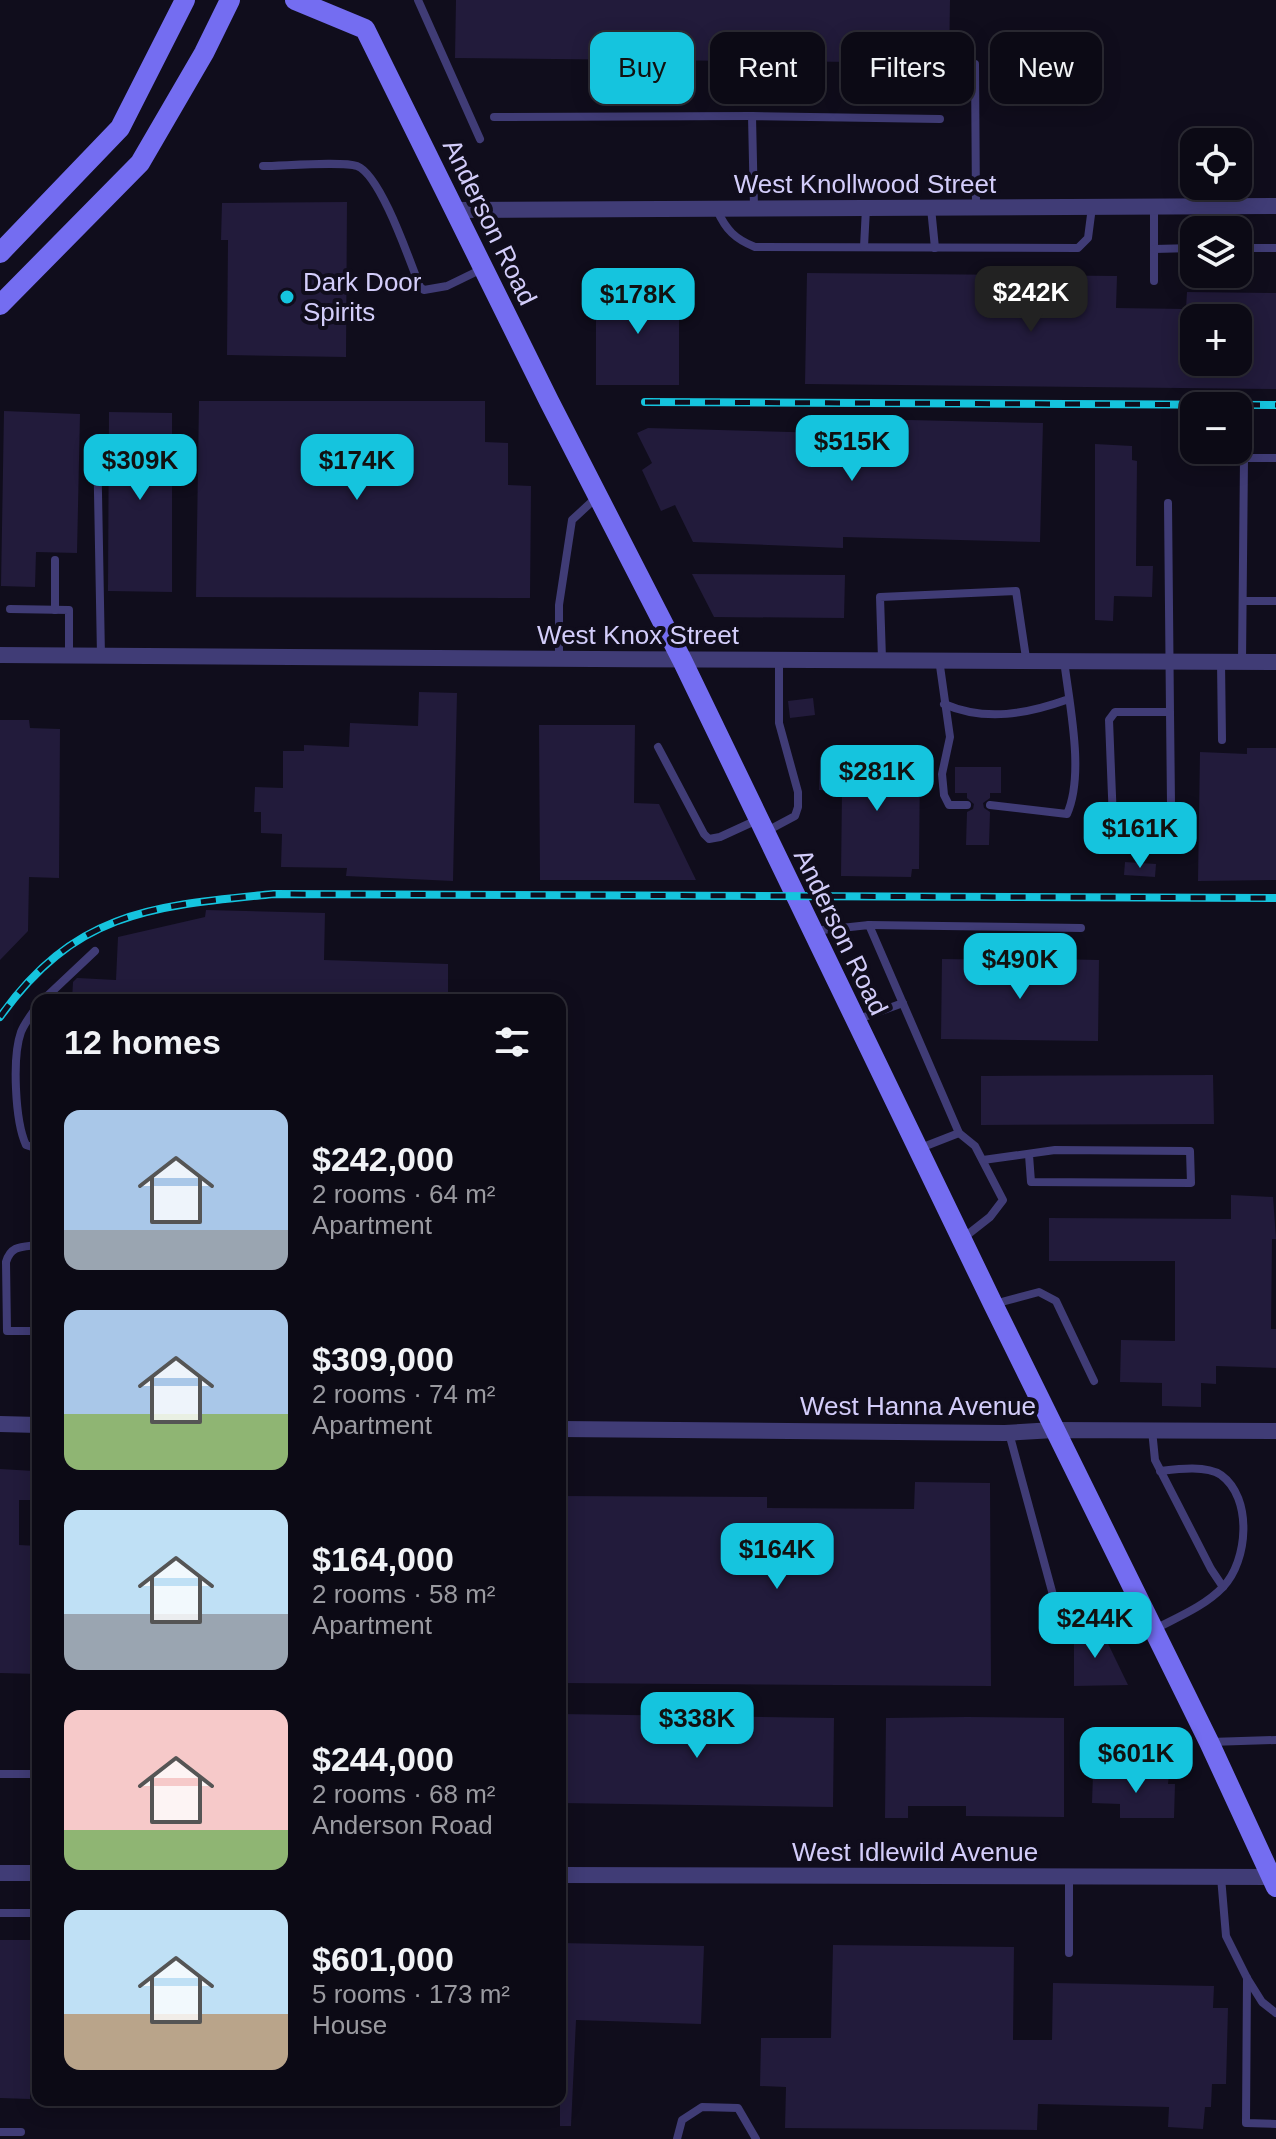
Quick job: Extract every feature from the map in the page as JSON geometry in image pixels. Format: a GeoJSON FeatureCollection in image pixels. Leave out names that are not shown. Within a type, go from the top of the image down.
{"type":"FeatureCollection","features":[{"type":"Feature","properties":{"kind":"street"},"geometry":{"type":"LineString","coordinates":[[0,253],[120,128],[185,0]]}},
{"type":"Feature","properties":{"kind":"street"},"geometry":{"type":"LineString","coordinates":[[0,305],[140,163],[204,53],[230,0]]}},
{"type":"Feature","properties":{"kind":"street","name":"Anderson Road"},"geometry":{"type":"LineString","coordinates":[[295,0],[332,8],[365,29],[682,660],[1054,1430],[1151,1622],[1273,1882]]}},
{"type":"Feature","properties":{"kind":"street","name":"West Knollwood Street"},"geometry":{"type":"LineString","coordinates":[[454,210],[1276,206]]}},
{"type":"Feature","properties":{"kind":"street","name":"West Knox Street"},"geometry":{"type":"LineString","coordinates":[[0,655],[682,660],[1026,658],[1276,662]]}},
{"type":"Feature","properties":{"kind":"street"},"geometry":{"type":"LineString","coordinates":[[0,1424],[32,1425]]}},
{"type":"Feature","properties":{"kind":"street","name":"West Hanna Avenue"},"geometry":{"type":"LineString","coordinates":[[566,1429],[1276,1431]]}},
{"type":"Feature","properties":{"kind":"street"},"geometry":{"type":"LineString","coordinates":[[0,1873],[32,1873]]}},
{"type":"Feature","properties":{"kind":"street","name":"West Idlewild Avenue"},"geometry":{"type":"LineString","coordinates":[[566,1875],[1221,1877],[1273,1882]]}},
{"type":"Feature","properties":{"kind":"lane"},"geometry":{"type":"LineString","coordinates":[[418,0],[480,139]]}},
{"type":"Feature","properties":{"kind":"lane"},"geometry":{"type":"LineString","coordinates":[[975,64],[976,207]]}},
{"type":"Feature","properties":{"kind":"lane"},"geometry":{"type":"LineString","coordinates":[[752,116],[754,209]]}},
{"type":"Feature","properties":{"kind":"lane"},"geometry":{"type":"LineString","coordinates":[[494,117],[940,119]]}},
{"type":"Feature","properties":{"kind":"lane"},"geometry":{"type":"LineString","coordinates":[[263,166],[351,165],[365,171],[390,211],[420,287],[424,290],[447,286],[483,269]]}},
{"type":"Feature","properties":{"kind":"lane"},"geometry":{"type":"LineString","coordinates":[[1154,206],[1154,281]]}},
{"type":"Feature","properties":{"kind":"lane"},"geometry":{"type":"LineString","coordinates":[[931,207],[935,248]]}},
{"type":"Feature","properties":{"kind":"lane"},"geometry":{"type":"LineString","coordinates":[[717,209],[724,226],[732,235],[755,247],[1078,248],[1088,238],[1092,207]]}},
{"type":"Feature","properties":{"kind":"lane"},"geometry":{"type":"LineString","coordinates":[[864,247],[866,208]]}},
{"type":"Feature","properties":{"kind":"lane"},"geometry":{"type":"LineString","coordinates":[[1154,249],[1180,248]]}},
{"type":"Feature","properties":{"kind":"lane"},"geometry":{"type":"LineString","coordinates":[[1252,248],[1276,248]]}},
{"type":"Feature","properties":{"kind":"lane"},"geometry":{"type":"LineString","coordinates":[[97,438],[101,656]]}},
{"type":"Feature","properties":{"kind":"lane"},"geometry":{"type":"LineString","coordinates":[[1242,662],[1244,458],[1276,458]]}},
{"type":"Feature","properties":{"kind":"lane"},"geometry":{"type":"LineString","coordinates":[[559,659],[559,605],[572,520],[598,496]]}},
{"type":"Feature","properties":{"kind":"lane"},"geometry":{"type":"LineString","coordinates":[[1168,503],[1171,804],[1165,823],[1126,826],[1113,821],[1109,720],[1115,712],[1170,712]]}},
{"type":"Feature","properties":{"kind":"lane"},"geometry":{"type":"LineString","coordinates":[[55,560],[55,610]]}},
{"type":"Feature","properties":{"kind":"lane"},"geometry":{"type":"LineString","coordinates":[[882,659],[880,597],[1016,591],[1026,658]]}},
{"type":"Feature","properties":{"kind":"lane"},"geometry":{"type":"LineString","coordinates":[[1243,601],[1276,601]]}},
{"type":"Feature","properties":{"kind":"lane"},"geometry":{"type":"LineString","coordinates":[[10,609],[69,610],[69,656]]}},
{"type":"Feature","properties":{"kind":"lane"},"geometry":{"type":"LineString","coordinates":[[658,747],[709,839],[795,816],[798,792],[779,723],[779,659]]}},
{"type":"Feature","properties":{"kind":"lane"},"geometry":{"type":"LineString","coordinates":[[939,659],[950,737],[942,774],[944,795],[949,805],[967,805]]}},
{"type":"Feature","properties":{"kind":"lane"},"geometry":{"type":"LineString","coordinates":[[990,805],[1067,814],[1073,801],[1074,759],[1064,659]]}},
{"type":"Feature","properties":{"kind":"lane"},"geometry":{"type":"LineString","coordinates":[[1221,661],[1222,740]]}},
{"type":"Feature","properties":{"kind":"lane"},"geometry":{"type":"LineString","coordinates":[[944,704],[981,714],[1011,715],[1069,699]]}},
{"type":"Feature","properties":{"kind":"lane"},"geometry":{"type":"LineString","coordinates":[[812,931],[869,925],[1081,928]]}},
{"type":"Feature","properties":{"kind":"lane"},"geometry":{"type":"LineString","coordinates":[[869,925],[959,1133],[975,1146],[1003,1200],[990,1217],[962,1240]]}},
{"type":"Feature","properties":{"kind":"lane"},"geometry":{"type":"LineString","coordinates":[[49,994],[95,951]]}},
{"type":"Feature","properties":{"kind":"lane"},"geometry":{"type":"LineString","coordinates":[[855,1020],[903,1003]]}},
{"type":"Feature","properties":{"kind":"lane"},"geometry":{"type":"LineString","coordinates":[[32,1015],[21,1034],[17,1071],[21,1135],[26,1145],[32,1147]]}},
{"type":"Feature","properties":{"kind":"lane"},"geometry":{"type":"LineString","coordinates":[[918,1149],[959,1133]]}},
{"type":"Feature","properties":{"kind":"lane"},"geometry":{"type":"LineString","coordinates":[[983,1160],[1055,1150],[1190,1151],[1191,1183],[1031,1182],[1029,1155]]}},
{"type":"Feature","properties":{"kind":"lane"},"geometry":{"type":"LineString","coordinates":[[32,1246],[14,1248],[9,1252],[6,1301],[7,1331],[32,1331]]}},
{"type":"Feature","properties":{"kind":"lane"},"geometry":{"type":"LineString","coordinates":[[993,1304],[1039,1292],[1056,1301],[1094,1381]]}},
{"type":"Feature","properties":{"kind":"lane"},"geometry":{"type":"LineString","coordinates":[[1152,1430],[1155,1460],[1223,1587]]}},
{"type":"Feature","properties":{"kind":"lane"},"geometry":{"type":"LineString","coordinates":[[1008,1432],[1056,1606],[1151,1622],[1192,1610],[1223,1587],[1239,1563],[1242,1549],[1241,1500],[1221,1475],[1205,1470],[1160,1471]]}},
{"type":"Feature","properties":{"kind":"lane"},"geometry":{"type":"LineString","coordinates":[[1209,1742],[1276,1740]]}},
{"type":"Feature","properties":{"kind":"lane"},"geometry":{"type":"LineString","coordinates":[[0,1774],[32,1774]]}},
{"type":"Feature","properties":{"kind":"lane"},"geometry":{"type":"LineString","coordinates":[[1069,1876],[1069,1953]]}},
{"type":"Feature","properties":{"kind":"lane"},"geometry":{"type":"LineString","coordinates":[[1221,1877],[1226,1936],[1262,2002],[1276,2013]]}},
{"type":"Feature","properties":{"kind":"lane"},"geometry":{"type":"LineString","coordinates":[[0,1913],[32,1913]]}},
{"type":"Feature","properties":{"kind":"lane"},"geometry":{"type":"LineString","coordinates":[[1247,1978],[1246,2123],[1276,2124]]}},
{"type":"Feature","properties":{"kind":"lane"},"geometry":{"type":"LineString","coordinates":[[677,2139],[682,2120],[702,2107],[738,2108],[756,2139]]}},
{"type":"Feature","properties":{"kind":"lane"},"geometry":{"type":"LineString","coordinates":[[0,2132],[21,2132]]}},
{"type":"Feature","properties":{"kind":"building"},"geometry":{"type":"Polygon","coordinates":[[[456,0],[950,0],[949,32],[841,32],[841,62],[825,62],[825,32],[710,32],[710,61],[694,60],[694,32],[590,32],[590,59],[455,58],[456,0]]]}},
{"type":"Feature","properties":{"kind":"building","name":"Dark Door Spirits"},"geometry":{"type":"Polygon","coordinates":[[[347,202],[346,357],[227,355],[228,240],[221,240],[222,203],[347,202]]]}},
{"type":"Feature","properties":{"kind":"building"},"geometry":{"type":"Polygon","coordinates":[[[807,273],[1117,276],[1116,308],[1180,309],[1180,376],[1252,376],[1252,304],[1186,304],[1187,292],[1276,293],[1276,389],[805,384],[807,273]]]}},
{"type":"Feature","properties":{"kind":"building"},"geometry":{"type":"Polygon","coordinates":[[[596,287],[679,287],[679,385],[596,385],[596,287]]]}},
{"type":"Feature","properties":{"kind":"building"},"geometry":{"type":"Polygon","coordinates":[[[199,401],[485,401],[485,442],[508,443],[508,485],[531,486],[530,598],[196,597],[199,401]]]}},
{"type":"Feature","properties":{"kind":"building"},"geometry":{"type":"Polygon","coordinates":[[[4,411],[80,414],[77,553],[36,552],[35,587],[1,586],[4,411]]]}},
{"type":"Feature","properties":{"kind":"building"},"geometry":{"type":"Polygon","coordinates":[[[109,412],[172,413],[172,592],[108,591],[109,412]]]}},
{"type":"Feature","properties":{"kind":"building"},"geometry":{"type":"Polygon","coordinates":[[[865,419],[1043,423],[1040,542],[843,537],[843,548],[693,542],[675,505],[661,511],[642,470],[652,463],[637,433],[648,428],[864,434],[865,419]]]}},
{"type":"Feature","properties":{"kind":"building"},"geometry":{"type":"Polygon","coordinates":[[[1095,444],[1132,446],[1132,460],[1137,461],[1136,566],[1153,566],[1152,597],[1114,596],[1113,621],[1095,620],[1095,444]]]}},
{"type":"Feature","properties":{"kind":"building"},"geometry":{"type":"Polygon","coordinates":[[[692,574],[845,575],[844,618],[714,617],[692,574]]]}},
{"type":"Feature","properties":{"kind":"building"},"geometry":{"type":"Polygon","coordinates":[[[419,692],[457,693],[453,881],[346,876],[347,868],[281,867],[282,834],[261,833],[261,812],[254,812],[255,787],[283,788],[283,751],[304,751],[304,745],[349,747],[350,723],[418,726],[419,692]]]}},
{"type":"Feature","properties":{"kind":"building"},"geometry":{"type":"Polygon","coordinates":[[[813,698],[815,715],[790,718],[788,701],[813,698]]]}},
{"type":"Feature","properties":{"kind":"building"},"geometry":{"type":"Polygon","coordinates":[[[0,720],[29,720],[30,728],[60,729],[59,878],[29,877],[28,931],[0,960],[0,720]]]}},
{"type":"Feature","properties":{"kind":"building"},"geometry":{"type":"Polygon","coordinates":[[[539,725],[635,725],[634,803],[659,804],[696,880],[540,880],[539,725]]]}},
{"type":"Feature","properties":{"kind":"building"},"geometry":{"type":"Polygon","coordinates":[[[1247,748],[1276,748],[1276,880],[1198,881],[1200,752],[1247,754],[1247,748]]]}},
{"type":"Feature","properties":{"kind":"building"},"geometry":{"type":"Polygon","coordinates":[[[820,757],[920,758],[919,869],[912,869],[911,877],[841,876],[842,791],[819,790],[820,757]]]}},
{"type":"Feature","properties":{"kind":"building"},"geometry":{"type":"Polygon","coordinates":[[[955,767],[1001,767],[1001,793],[990,793],[990,798],[983,803],[990,812],[989,845],[966,845],[967,812],[973,809],[974,804],[967,798],[967,793],[955,793],[955,767]]]}},
{"type":"Feature","properties":{"kind":"building"},"geometry":{"type":"Polygon","coordinates":[[[1125,862],[1156,864],[1155,877],[1124,875],[1125,862]]]}},
{"type":"Feature","properties":{"kind":"building"},"geometry":{"type":"Polygon","coordinates":[[[206,910],[325,913],[324,960],[448,964],[448,994],[72,994],[73,982],[77,978],[116,980],[118,937],[205,917],[206,910]]]}},
{"type":"Feature","properties":{"kind":"building"},"geometry":{"type":"Polygon","coordinates":[[[942,959],[1010,960],[1010,968],[1052,969],[1053,959],[1099,960],[1098,1041],[941,1039],[942,959]]]}},
{"type":"Feature","properties":{"kind":"building"},"geometry":{"type":"Polygon","coordinates":[[[1213,1075],[1214,1124],[981,1125],[981,1076],[1213,1075]]]}},
{"type":"Feature","properties":{"kind":"building"},"geometry":{"type":"Polygon","coordinates":[[[1231,1195],[1273,1197],[1276,1239],[1272,1239],[1271,1329],[1276,1329],[1276,1368],[1216,1366],[1216,1384],[1201,1383],[1201,1407],[1162,1406],[1162,1383],[1120,1382],[1121,1340],[1175,1341],[1175,1261],[1049,1261],[1049,1218],[1231,1219],[1231,1195]]]}},
{"type":"Feature","properties":{"kind":"building"},"geometry":{"type":"Polygon","coordinates":[[[0,1469],[32,1471],[32,1500],[19,1500],[19,1545],[32,1546],[32,1674],[0,1673],[0,1469]]]}},
{"type":"Feature","properties":{"kind":"building"},"geometry":{"type":"Polygon","coordinates":[[[915,1482],[990,1483],[991,1686],[566,1683],[566,1496],[767,1497],[767,1508],[914,1509],[915,1482]]]}},
{"type":"Feature","properties":{"kind":"building"},"geometry":{"type":"Polygon","coordinates":[[[1098,1623],[1128,1685],[1074,1686],[1074,1635],[1098,1623]]]}},
{"type":"Feature","properties":{"kind":"building"},"geometry":{"type":"Polygon","coordinates":[[[566,1714],[834,1718],[833,1807],[566,1803],[566,1714]]]}},
{"type":"Feature","properties":{"kind":"building"},"geometry":{"type":"Polygon","coordinates":[[[886,1718],[1064,1718],[1064,1817],[966,1816],[966,1806],[908,1806],[908,1818],[885,1818],[886,1718]]]}},
{"type":"Feature","properties":{"kind":"building"},"geometry":{"type":"Polygon","coordinates":[[[1093,1774],[1169,1775],[1168,1784],[1175,1784],[1174,1818],[1120,1818],[1120,1804],[1092,1803],[1093,1774]]]}},
{"type":"Feature","properties":{"kind":"building"},"geometry":{"type":"Polygon","coordinates":[[[0,1940],[30,1940],[30,2099],[0,2098],[0,1940]]]}},
{"type":"Feature","properties":{"kind":"building"},"geometry":{"type":"Polygon","coordinates":[[[566,1943],[704,1946],[701,2024],[576,2020],[571,2126],[560,2126],[560,2106],[566,2106],[566,1943]]]}},
{"type":"Feature","properties":{"kind":"building"},"geometry":{"type":"Polygon","coordinates":[[[833,1945],[1014,1947],[1013,2040],[1052,2040],[1053,1983],[1214,1986],[1213,2008],[1228,2008],[1226,2084],[1212,2084],[1211,2107],[1205,2107],[1203,2129],[1168,2127],[1169,2107],[1038,2104],[1037,2130],[785,2128],[786,2087],[760,2086],[761,2038],[831,2038],[833,1945]]]}},
{"type":"Feature","properties":{"kind":"railway"},"geometry":{"type":"LineString","coordinates":[[645,402],[1276,405]]}},
{"type":"Feature","properties":{"kind":"railway"},"geometry":{"type":"LineString","coordinates":[[0,1017],[29,981],[58,954],[88,934],[155,910],[274,894],[1276,898]]}},
{"type":"Feature","properties":{"kind":"place","name":"Dark Door Spirits"},"geometry":{"type":"Point","coordinates":[287,297]}}]}
